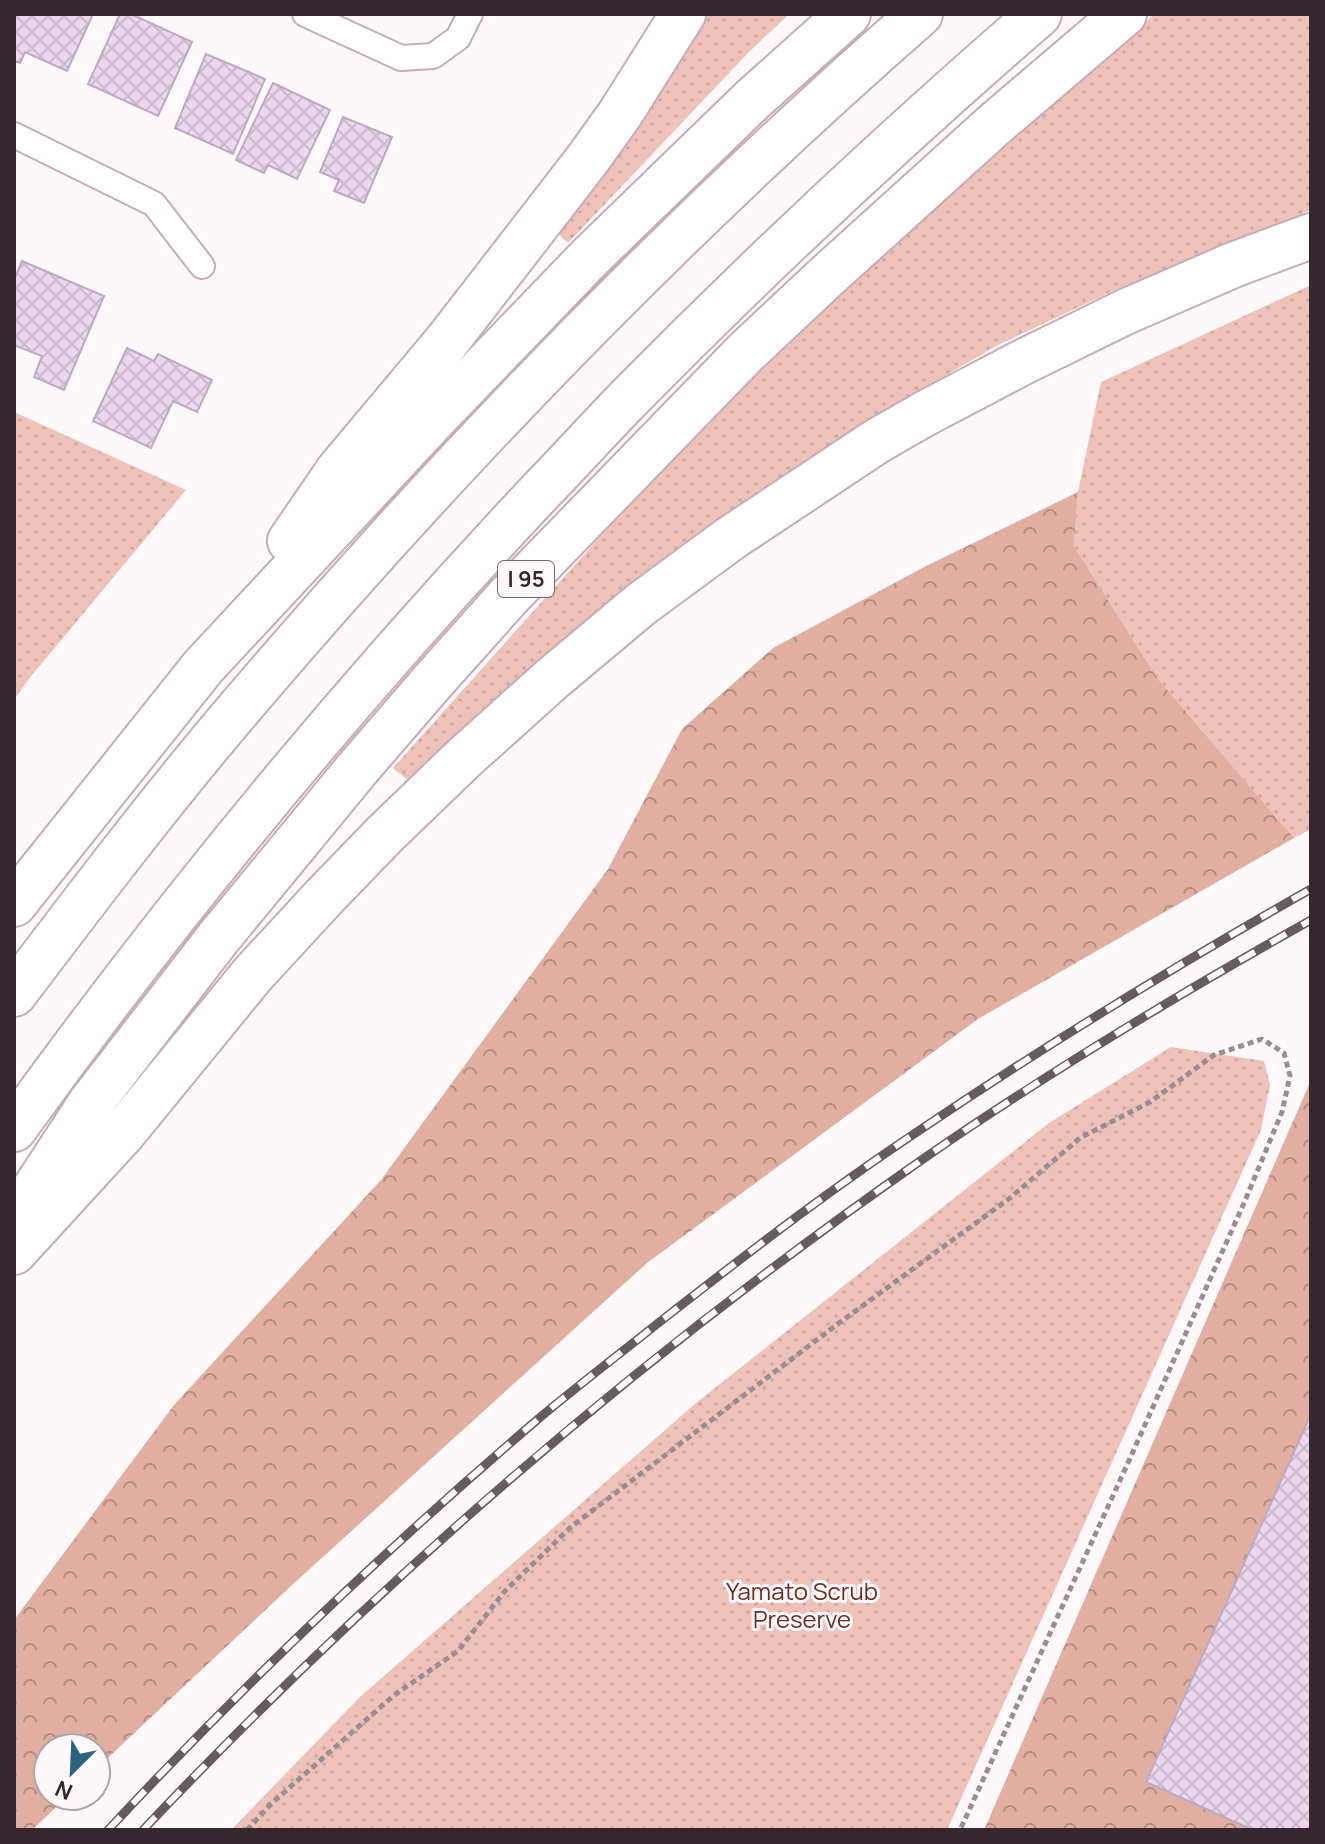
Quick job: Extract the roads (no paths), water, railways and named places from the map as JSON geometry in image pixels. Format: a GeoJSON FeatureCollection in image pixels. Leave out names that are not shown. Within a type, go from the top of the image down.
{"type":"FeatureCollection","features":[{"type":"Feature","properties":{"kind":"highway"},"geometry":{"type":"LineString","coordinates":[[14,904],[203,667],[338,471],[447,341],[587,160],[683,14]]}},
{"type":"Feature","properties":{"kind":"highway"},"geometry":{"type":"LineString","coordinates":[[203,667],[590,257],[753,99],[848,14]]}},
{"type":"Feature","properties":{"kind":"highway"},"geometry":{"type":"LineString","coordinates":[[14,994],[224,727],[305,632],[448,475],[699,217],[802,119],[920,14]]}},
{"type":"Feature","properties":{"kind":"highway"},"geometry":{"type":"LineString","coordinates":[[14,1129],[109,1000],[246,826],[471,566],[625,402],[786,244],[958,84],[1039,14]]}},
{"type":"Feature","properties":{"kind":"highway","name":"I 95"},"geometry":{"type":"LineString","coordinates":[[14,1221],[90,1104],[219,937],[358,768],[509,596],[746,352],[995,124],[1124,14]]}},
{"type":"Feature","properties":{"kind":"highway"},"geometry":{"type":"LineString","coordinates":[[14,1252],[123,1133],[253,974],[325,896],[465,757],[640,605],[731,538],[877,441],[1023,362],[1125,312],[1233,265],[1311,236]]}},
{"type":"Feature","properties":{"kind":"highway"},"geometry":{"type":"LineString","coordinates":[[1125,312],[1256,282],[1311,263]]}},
{"type":"Feature","properties":{"kind":"street"},"geometry":{"type":"LineString","coordinates":[[305,14],[401,58],[433,56],[458,38],[470,14]]}},
{"type":"Feature","properties":{"kind":"street"},"geometry":{"type":"LineString","coordinates":[[14,135],[154,204],[202,266]]}},
{"type":"Feature","properties":{"kind":"railway"},"geometry":{"type":"LineString","coordinates":[[108,1830],[211,1723],[370,1568],[537,1420],[657,1324],[814,1204],[960,1103],[1109,1008],[1311,889]]}},
{"type":"Feature","properties":{"kind":"railway"},"geometry":{"type":"LineString","coordinates":[[143,1830],[233,1737],[420,1559],[516,1474],[715,1312],[818,1234],[1017,1096],[1163,1005],[1311,920]]}},
{"type":"Feature","properties":{"kind":"park label","name":"Yamato Scrub Preserve"},"geometry":{"type":"Point","coordinates":[802,1606]}}]}
